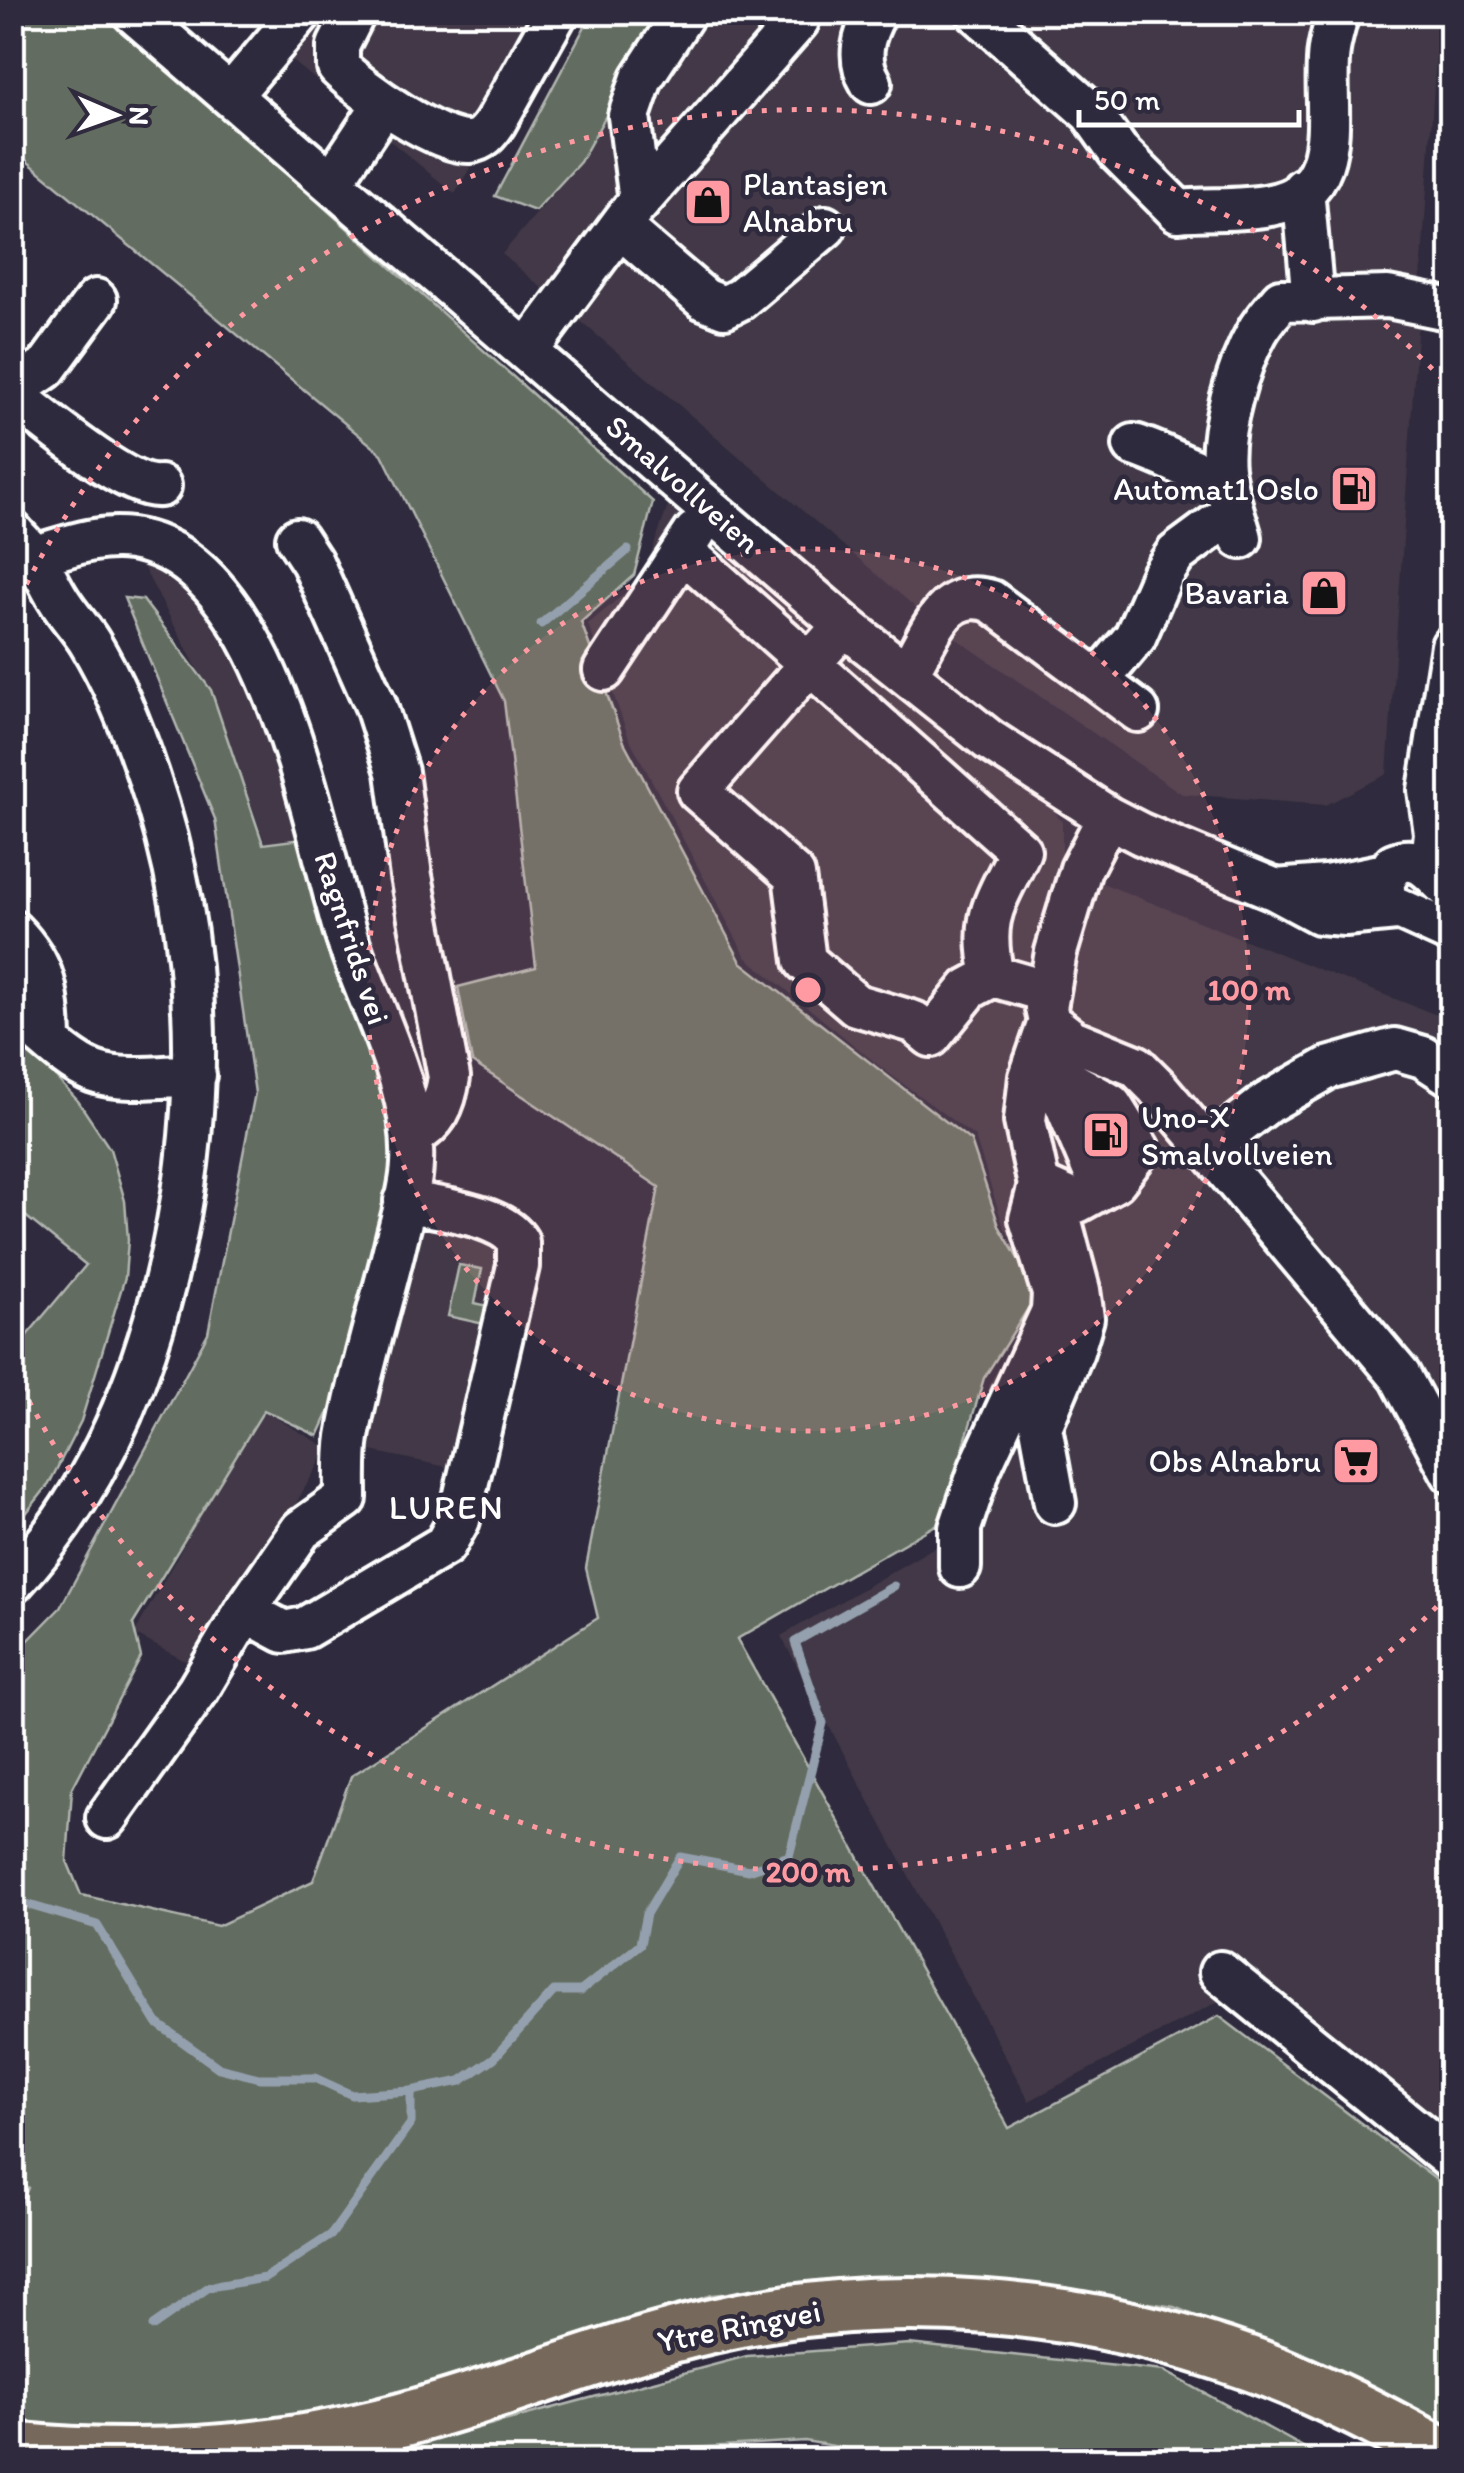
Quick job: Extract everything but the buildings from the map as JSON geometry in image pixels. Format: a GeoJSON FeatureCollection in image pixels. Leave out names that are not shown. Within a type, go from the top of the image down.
{"type":"FeatureCollection","features":[{"type":"Feature","properties":{"kind":"main road","name":"Ytre Ringvei"},"geometry":{"type":"LineString","coordinates":[[12,2449],[103,2456],[176,2455],[305,2442],[421,2415],[713,2326],[848,2307],[942,2305],[1085,2320],[1203,2348],[1303,2384],[1452,2460]]}},
{"type":"Feature","properties":{"kind":"street","name":"Smalvollveien"},"geometry":{"type":"LineString","coordinates":[[133,12],[844,625],[989,740],[1108,817],[1207,864],[1276,890],[1415,886]]}},
{"type":"Feature","properties":{"kind":"street"},"geometry":{"type":"LineString","coordinates":[[230,95],[301,12]]}},
{"type":"Feature","properties":{"kind":"street"},"geometry":{"type":"LineString","coordinates":[[355,12],[338,46],[338,68],[382,105],[451,137],[471,142],[495,123],[558,12]]}},
{"type":"Feature","properties":{"kind":"street"},"geometry":{"type":"LineString","coordinates":[[685,12],[642,78],[629,116],[630,214],[704,299],[724,307],[740,299],[825,227]]}},
{"type":"Feature","properties":{"kind":"street"},"geometry":{"type":"LineString","coordinates":[[528,350],[630,214],[798,21],[794,12]]}},
{"type":"Feature","properties":{"kind":"street"},"geometry":{"type":"LineString","coordinates":[[871,83],[862,65],[862,52],[876,12]]}},
{"type":"Feature","properties":{"kind":"street"},"geometry":{"type":"LineString","coordinates":[[977,12],[1091,113],[1118,151],[1178,211],[1268,206],[1286,201],[1318,174],[1330,142],[1329,51],[1338,12]]}},
{"type":"Feature","properties":{"kind":"street"},"geometry":{"type":"LineString","coordinates":[[332,182],[382,105]]}},
{"type":"Feature","properties":{"kind":"street"},"geometry":{"type":"LineString","coordinates":[[1303,190],[1313,301]]}},
{"type":"Feature","properties":{"kind":"street"},"geometry":{"type":"LineString","coordinates":[[1233,511],[1222,464],[1234,388],[1257,331],[1281,300],[1388,297],[1452,310]]}},
{"type":"Feature","properties":{"kind":"street"},"geometry":{"type":"LineString","coordinates":[[96,300],[46,368],[12,392],[122,475],[149,487],[160,486]]}},
{"type":"Feature","properties":{"kind":"street"},"geometry":{"type":"LineString","coordinates":[[1134,445],[1160,453],[1192,472],[1233,511]]}},
{"type":"Feature","properties":{"kind":"street"},"geometry":{"type":"LineString","coordinates":[[604,670],[684,552],[708,506]]}},
{"type":"Feature","properties":{"kind":"street"},"geometry":{"type":"LineString","coordinates":[[1098,682],[1135,636],[1162,575],[1176,554],[1233,511]]}},
{"type":"Feature","properties":{"kind":"street","name":"Ragnfrids vei"},"geometry":{"type":"LineString","coordinates":[[24,544],[105,538],[148,543],[180,557],[219,594],[240,627],[297,750],[345,930],[396,1068],[412,1136],[412,1167],[405,1201],[348,1440],[346,1498],[301,1530],[246,1611]]}},
{"type":"Feature","properties":{"kind":"street"},"geometry":{"type":"LineString","coordinates":[[297,539],[312,562],[376,706],[396,772],[411,876],[449,1077],[438,1115],[412,1136]]}},
{"type":"Feature","properties":{"kind":"street"},"geometry":{"type":"LineString","coordinates":[[12,1583],[58,1529],[88,1482],[134,1380],[155,1321],[173,1250],[186,1184],[196,1074],[187,928],[164,822],[112,685],[24,544]]}},
{"type":"Feature","properties":{"kind":"street"},"geometry":{"type":"LineString","coordinates":[[684,552],[1020,851],[987,920],[993,976],[1048,1007],[1083,1046],[1136,1066],[1178,1111],[1210,1154],[1400,1376],[1452,1473]]}},
{"type":"Feature","properties":{"kind":"street"},"geometry":{"type":"LineString","coordinates":[[906,674],[947,607],[964,597],[977,597],[991,601],[1138,711]]}},
{"type":"Feature","properties":{"kind":"street"},"geometry":{"type":"LineString","coordinates":[[844,625],[698,791],[794,875],[804,961],[856,1006],[914,1022],[931,1036],[969,989],[993,976]]}},
{"type":"Feature","properties":{"kind":"street"},"geometry":{"type":"LineString","coordinates":[[1452,646],[1429,790],[1403,839],[1415,886],[1452,933]]}},
{"type":"Feature","properties":{"kind":"street"},"geometry":{"type":"LineString","coordinates":[[1055,1503],[1041,1427],[1073,1352],[1082,1318],[1079,1290],[1061,1222],[1038,1185],[1025,1121],[1030,1077],[1043,1066],[1056,952],[1081,869],[1108,817]]}},
{"type":"Feature","properties":{"kind":"street"},"geometry":{"type":"LineString","coordinates":[[12,931],[36,957],[43,976],[50,1009],[50,1040]]}},
{"type":"Feature","properties":{"kind":"street"},"geometry":{"type":"LineString","coordinates":[[12,1010],[95,1073],[132,1077],[196,1074]]}},
{"type":"Feature","properties":{"kind":"street"},"geometry":{"type":"LineString","coordinates":[[1210,1154],[1267,1104],[1328,1068],[1395,1049],[1423,1057],[1452,1076]]}},
{"type":"Feature","properties":{"kind":"street"},"geometry":{"type":"LineString","coordinates":[[1038,1185],[1077,1202],[1115,1181],[1139,1150],[1111,1104],[1043,1066]]}},
{"type":"Feature","properties":{"kind":"street"},"geometry":{"type":"LineString","coordinates":[[960,1567],[960,1528],[980,1468],[1052,1312],[1054,1294],[1030,1219],[1038,1185]]}},
{"type":"Feature","properties":{"kind":"street"},"geometry":{"type":"LineString","coordinates":[[107,1818],[198,1690],[246,1611],[284,1632],[305,1628],[398,1575],[450,1538],[468,1488],[518,1266],[518,1242],[528,1232],[405,1201]]}},
{"type":"Feature","properties":{"kind":"street"},"geometry":{"type":"LineString","coordinates":[[1220,1972],[1452,2160]]}},
{"type":"Feature","properties":{"kind":"shaded area"},"geometry":{"type":"Polygon","coordinates":[[[13,13],[107,13],[653,502],[634,575],[581,622],[624,742],[741,962],[971,1141],[999,1226],[1038,1293],[984,1378],[941,1522],[737,1639],[1009,2128],[1219,2016],[1451,2191],[1451,2428],[1344,2375],[1174,2307],[1039,2285],[862,2279],[712,2295],[333,2413],[151,2437],[13,2421],[13,2221],[28,2188],[12,2177],[13,1656],[60,1608],[208,1333],[255,1093],[215,819],[124,598],[143,600],[211,690],[263,844],[301,839],[393,1111],[396,1176],[360,1344],[318,1436],[264,1410],[133,1624],[141,1657],[72,1789],[67,1861],[81,1895],[218,1926],[313,1881],[351,1776],[598,1618],[586,1568],[659,1187],[472,1062],[458,987],[536,967],[504,701],[382,454],[22,157],[13,163],[13,13]]]}},
{"type":"Feature","properties":{"kind":"shaded area"},"geometry":{"type":"Polygon","coordinates":[[[234,13],[560,13],[455,194],[234,13]]]}},
{"type":"Feature","properties":{"kind":"shaded area"},"geometry":{"type":"Polygon","coordinates":[[[592,13],[663,13],[580,162],[535,211],[495,196],[592,13]]]}},
{"type":"Feature","properties":{"kind":"shaded area"},"geometry":{"type":"Polygon","coordinates":[[[663,13],[1439,13],[1387,774],[1326,805],[1182,794],[935,624],[502,254],[580,162],[663,13]]]}},
{"type":"Feature","properties":{"kind":"shaded area"},"geometry":{"type":"Polygon","coordinates":[[[670,500],[1048,802],[1062,822],[1062,867],[1341,978],[1451,1017],[1451,2178],[1221,2000],[1029,2101],[781,1636],[952,1537],[991,1381],[1043,1295],[1003,1225],[975,1137],[883,1069],[746,957],[629,738],[588,624],[642,579],[670,500]]]}},
{"type":"Feature","properties":{"kind":"shaded area"},"geometry":{"type":"Polygon","coordinates":[[[141,563],[197,590],[252,671],[319,852],[274,869],[216,704],[141,563]]]}},
{"type":"Feature","properties":{"kind":"shaded area"},"geometry":{"type":"Polygon","coordinates":[[[13,1040],[41,1062],[78,1101],[110,1149],[125,1201],[128,1240],[125,1277],[81,1421],[49,1484],[13,1530],[13,1352],[86,1265],[13,1206],[13,1040]]]}},
{"type":"Feature","properties":{"kind":"shaded area"},"geometry":{"type":"Polygon","coordinates":[[[423,1218],[510,1246],[456,1469],[362,1449],[423,1218]]]}},
{"type":"Feature","properties":{"kind":"shaded area"},"geometry":{"type":"Polygon","coordinates":[[[459,1265],[482,1269],[475,1303],[487,1306],[484,1324],[448,1316],[459,1265]]]}},
{"type":"Feature","properties":{"kind":"shaded area"},"geometry":{"type":"Polygon","coordinates":[[[260,1409],[328,1448],[200,1669],[134,1634],[260,1409]]]}},
{"type":"Feature","properties":{"kind":"shaded area"},"geometry":{"type":"Polygon","coordinates":[[[909,2344],[1164,2371],[1327,2460],[914,2460],[805,2441],[658,2450],[653,2460],[358,2460],[747,2356],[909,2344]]]}},
{"type":"Feature","properties":{"kind":"waterway"},"geometry":{"type":"LineString","coordinates":[[541,624],[628,550]]}},
{"type":"Feature","properties":{"kind":"waterway"},"geometry":{"type":"LineString","coordinates":[[153,2326],[209,2287],[265,2278],[331,2235],[411,2123],[411,2091],[461,2081],[494,2058],[554,1991],[581,1991],[640,1944],[646,1914],[680,1857],[749,1870],[789,1856],[823,1723],[795,1642],[894,1586]]}},
{"type":"Feature","properties":{"kind":"waterway"},"geometry":{"type":"LineString","coordinates":[[12,1900],[97,1925],[157,2023],[219,2068],[259,2078],[315,2078],[352,2095],[411,2091]]}},
{"type":"Feature","properties":{"kind":"place","name":"Plantasjen Alnabru"},"geometry":{"type":"Point","coordinates":[708,202]}},
{"type":"Feature","properties":{"kind":"place","name":"Automat1 Oslo"},"geometry":{"type":"Point","coordinates":[1354,489]}},
{"type":"Feature","properties":{"kind":"place","name":"Bavaria"},"geometry":{"type":"Point","coordinates":[1324,593]}},
{"type":"Feature","properties":{"kind":"place","name":"Uno-X Smalvollveien"},"geometry":{"type":"Point","coordinates":[1106,1135]}},
{"type":"Feature","properties":{"kind":"place","name":"Obs Alnabru"},"geometry":{"type":"Point","coordinates":[1356,1461]}},
{"type":"Feature","properties":{"kind":"district","name":"LUREN"},"geometry":{"type":"Point","coordinates":[447,1507]}}]}
